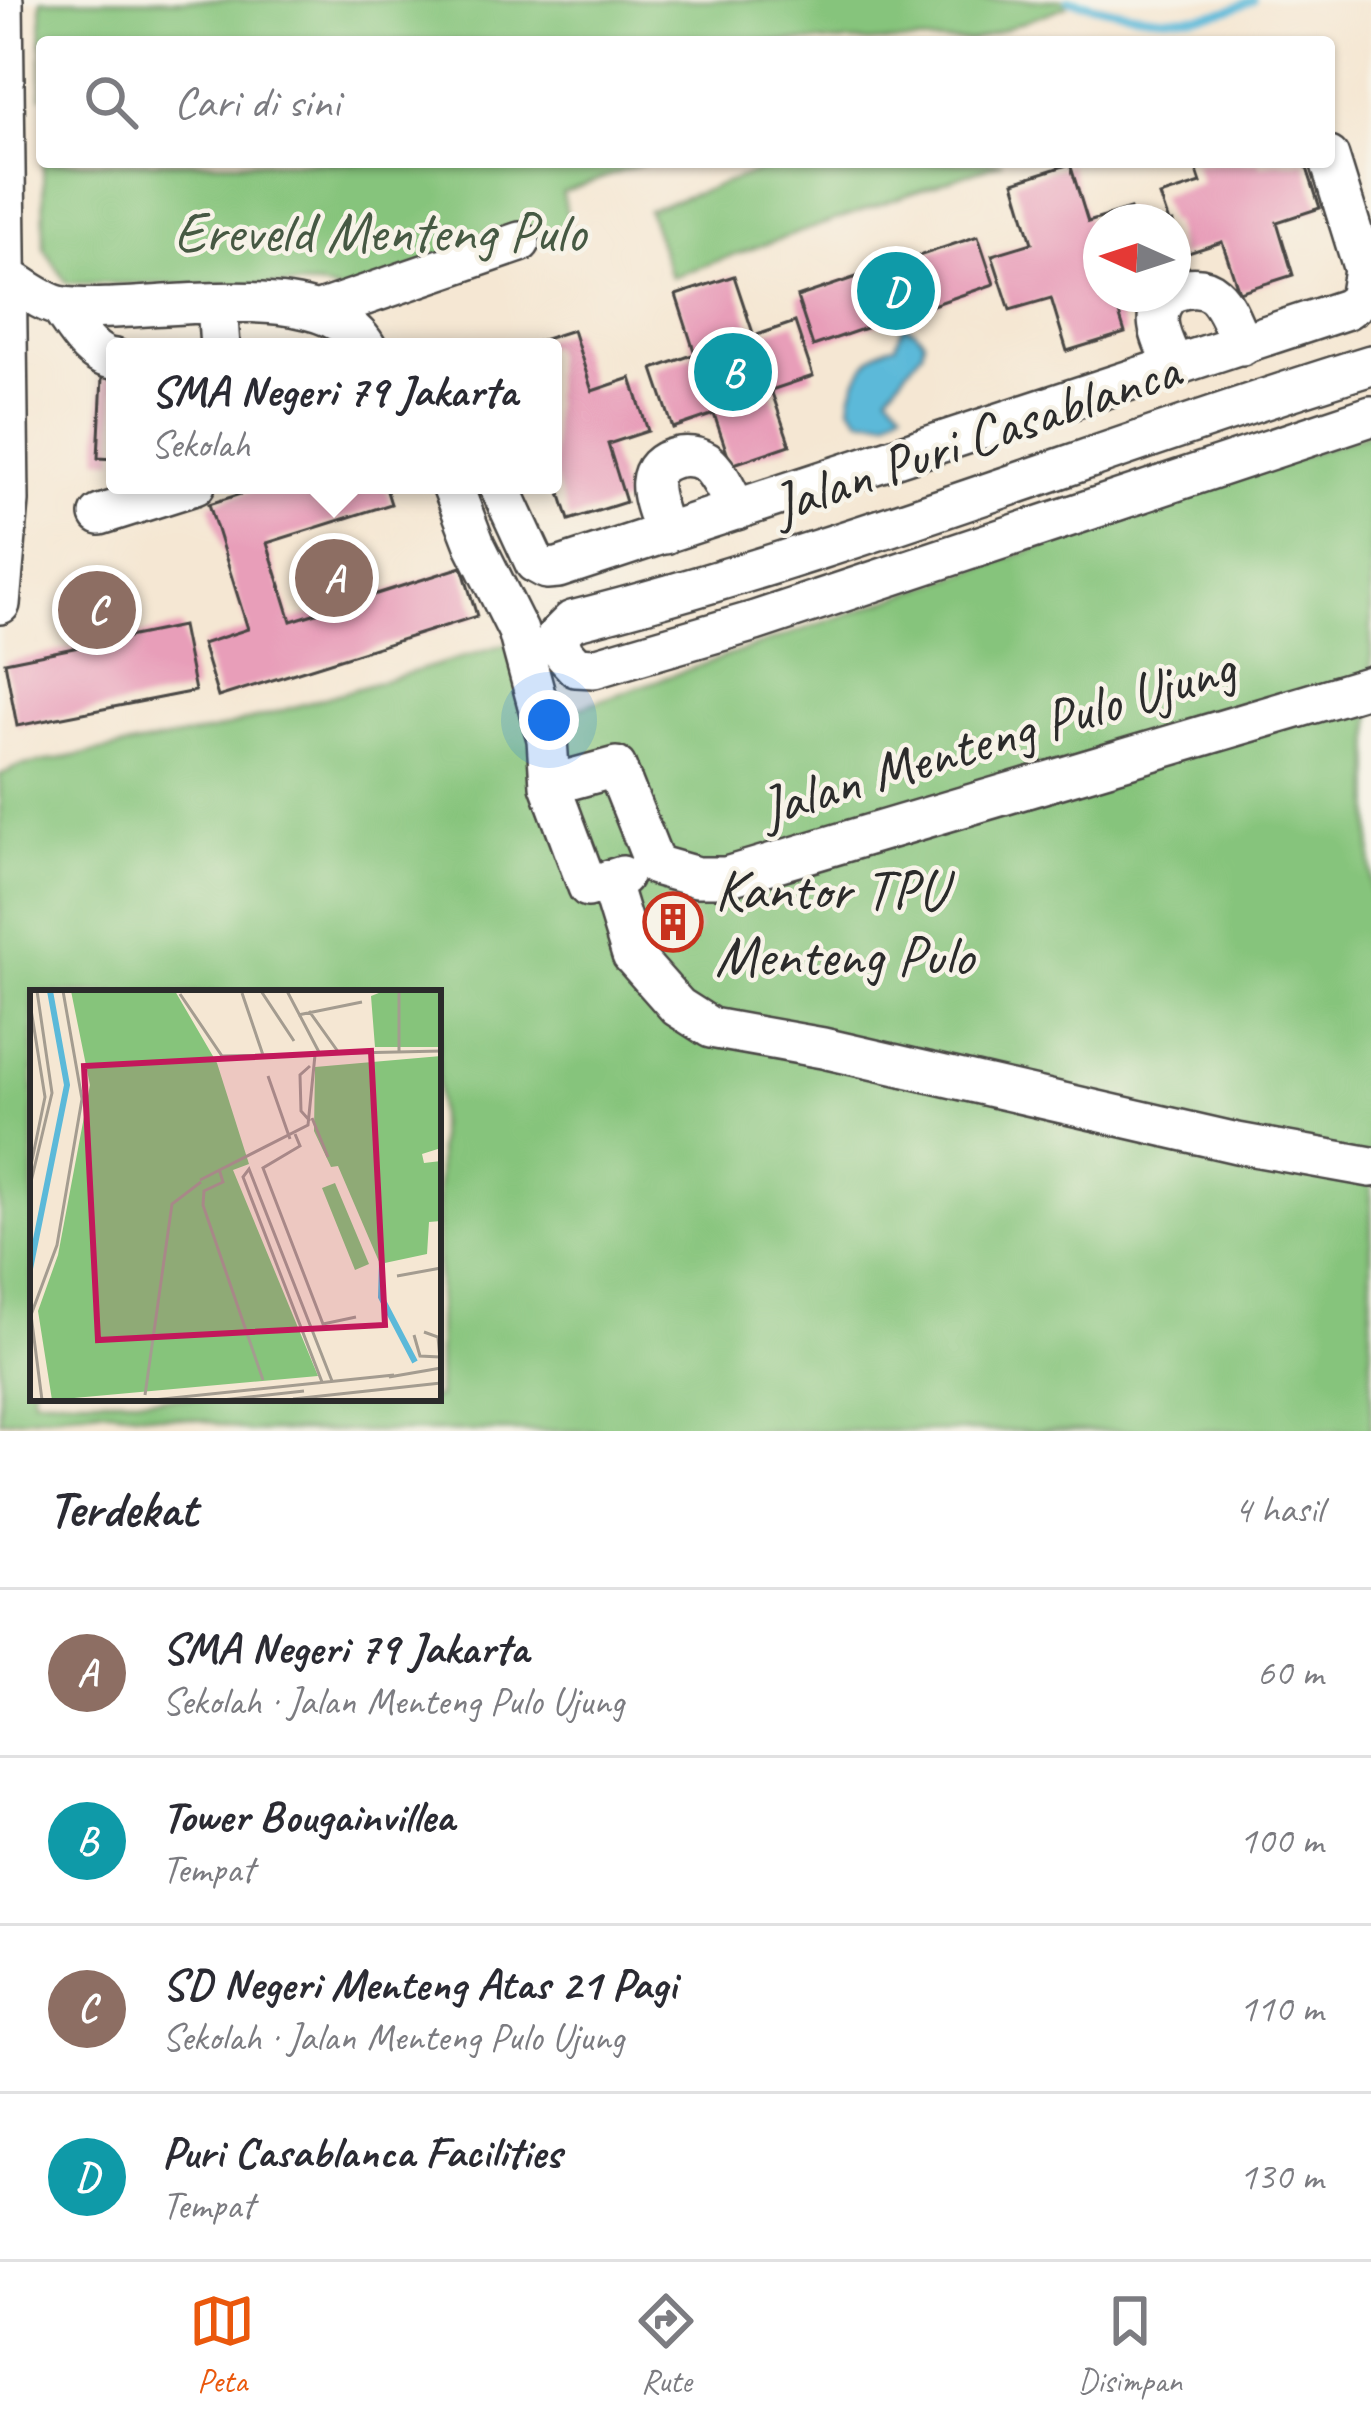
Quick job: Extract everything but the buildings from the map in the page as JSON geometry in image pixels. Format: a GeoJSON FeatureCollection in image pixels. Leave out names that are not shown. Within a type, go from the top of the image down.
{"type":"FeatureCollection","features":[{"type":"Feature","properties":{"kind":"street"},"geometry":{"type":"LineString","coordinates":[[0,604],[6,525],[3,0]]}},
{"type":"Feature","properties":{"kind":"street"},"geometry":{"type":"LineString","coordinates":[[503,494],[529,553],[546,569],[1347,309],[1359,300],[1364,270],[1332,168]]}},
{"type":"Feature","properties":{"kind":"street"},"geometry":{"type":"LineString","coordinates":[[59,308],[266,304],[333,332],[520,242]]}},
{"type":"Feature","properties":{"kind":"street"},"geometry":{"type":"LineString","coordinates":[[4,261],[59,308],[106,359]]}},
{"type":"Feature","properties":{"kind":"street"},"geometry":{"type":"LineString","coordinates":[[1191,288],[1211,290],[1224,305],[1209,356],[1244,458]]}},
{"type":"Feature","properties":{"kind":"street"},"geometry":{"type":"LineString","coordinates":[[217,305],[219,338]]}},
{"type":"Feature","properties":{"kind":"street"},"geometry":{"type":"LineString","coordinates":[[1159,312],[1157,325],[1209,356]]}},
{"type":"Feature","properties":{"kind":"street","name":"Jalan Puri Casablanca"},"geometry":{"type":"LineString","coordinates":[[1371,364],[723,582],[572,621],[557,636],[576,667],[595,668],[738,626],[1371,416]]}},
{"type":"Feature","properties":{"kind":"street"},"geometry":{"type":"LineString","coordinates":[[100,515],[166,494]]}},
{"type":"Feature","properties":{"kind":"street"},"geometry":{"type":"LineString","coordinates":[[456,494],[520,639],[547,739],[550,785],[588,886],[609,880],[632,955],[677,1007],[711,1028],[823,1048],[1237,1143],[1371,1167]]}},
{"type":"Feature","properties":{"kind":"street"},"geometry":{"type":"LineString","coordinates":[[700,522],[738,626]]}},
{"type":"Feature","properties":{"kind":"street","name":"Jalan Menteng Pulo Ujung"},"geometry":{"type":"LineString","coordinates":[[609,880],[655,865],[697,877],[726,877],[1371,686]]}},
{"type":"Feature","properties":{"kind":"street"},"geometry":{"type":"LineString","coordinates":[[550,785],[616,767],[655,865]]}},
{"type":"Feature","properties":{"kind":"green space","name":"Ereveld Menteng Pulo"},"geometry":{"type":"Polygon","coordinates":[[[41,0],[1066,0],[1067,6],[987,36],[41,36],[41,0]]]}},
{"type":"Feature","properties":{"kind":"green space","name":"Ereveld Menteng Pulo"},"geometry":{"type":"Polygon","coordinates":[[[43,168],[631,168],[562,193],[571,229],[386,305],[318,286],[67,283],[44,248],[43,168]]]}},
{"type":"Feature","properties":{"kind":"green space"},"geometry":{"type":"Polygon","coordinates":[[[769,168],[985,168],[671,277],[648,210],[769,168]]]}},
{"type":"Feature","properties":{"kind":"green space"},"geometry":{"type":"Polygon","coordinates":[[[1371,432],[1371,1431],[247,1431],[206,1421],[100,1409],[0,1421],[0,775],[20,766],[212,731],[532,637],[558,715],[1371,432]]]}},
{"type":"Feature","properties":{"kind":"water"},"geometry":{"type":"Polygon","coordinates":[[[903,325],[924,340],[922,351],[888,393],[903,408],[888,419],[861,419],[850,406],[858,377],[878,352],[896,345],[903,325]]]}},
{"type":"Feature","properties":{"kind":"waterway"},"geometry":{"type":"LineString","coordinates":[[1069,0],[1162,17],[1209,15],[1253,0]]}},
{"type":"Feature","properties":{"kind":"place","name":"Puri Casablanca Facilities"},"geometry":{"type":"Point","coordinates":[896,291]}},
{"type":"Feature","properties":{"kind":"place","name":"Tower Bougainvillea"},"geometry":{"type":"Point","coordinates":[733,372]}},
{"type":"Feature","properties":{"kind":"place","name":"SMA Negeri 79 Jakarta"},"geometry":{"type":"Point","coordinates":[334,578]}},
{"type":"Feature","properties":{"kind":"place","name":"SD Negeri Menteng Atas 21 Pagi"},"geometry":{"type":"Point","coordinates":[97,610]}},
{"type":"Feature","properties":{"kind":"place","name":"Kantor TPU Menteng Pulo"},"geometry":{"type":"Point","coordinates":[673,922]}}]}
